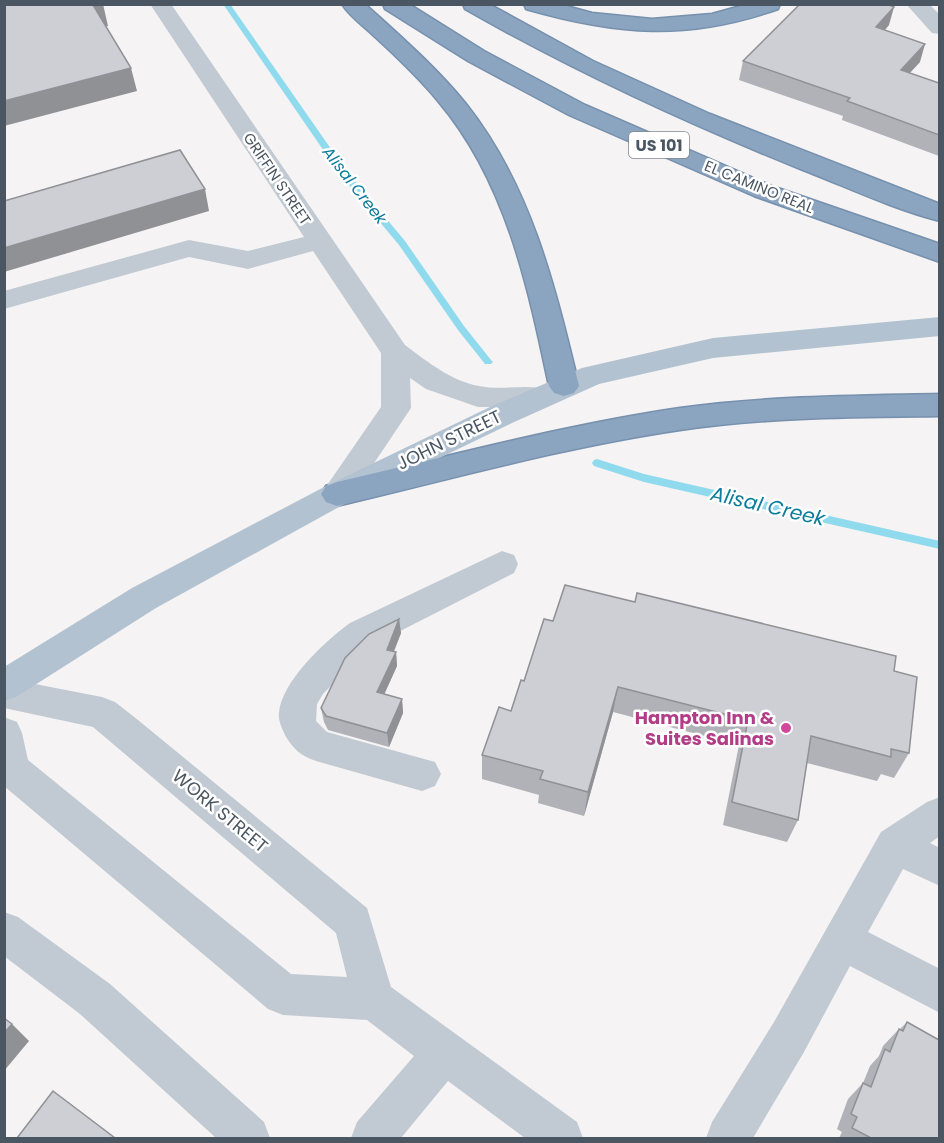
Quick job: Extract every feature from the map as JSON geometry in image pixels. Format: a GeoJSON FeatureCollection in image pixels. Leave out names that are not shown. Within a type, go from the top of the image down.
{"type":"FeatureCollection","features":[{"type":"Feature","properties":{"kind":"highway"},"geometry":{"type":"LineString","coordinates":[[352,4],[415,62],[459,110],[498,172],[522,222],[538,278],[552,392]]}},
{"type":"Feature","properties":{"kind":"highway","name":"EL CAMINO REAL"},"geometry":{"type":"LineString","coordinates":[[393,4],[476,56],[577,110],[763,191],[939,254]]}},
{"type":"Feature","properties":{"kind":"highway","name":"US 101"},"geometry":{"type":"LineString","coordinates":[[472,4],[577,61],[656,99],[812,165],[939,213]]}},
{"type":"Feature","properties":{"kind":"highway"},"geometry":{"type":"LineString","coordinates":[[534,4],[586,18],[649,26],[725,19],[770,4]]}},
{"type":"Feature","properties":{"kind":"highway"},"geometry":{"type":"LineString","coordinates":[[337,494],[603,433],[729,413],[846,406],[939,405]]}},
{"type":"Feature","properties":{"kind":"main road","name":"JOHN STREET"},"geometry":{"type":"LineString","coordinates":[[4,686],[144,598],[337,494],[592,375],[712,348],[939,326]]}},
{"type":"Feature","properties":{"kind":"street","name":"GRIFFIN STREET"},"geometry":{"type":"LineString","coordinates":[[160,4],[395,352],[436,382],[478,397],[552,392]]}},
{"type":"Feature","properties":{"kind":"street"},"geometry":{"type":"LineString","coordinates":[[916,4],[939,28]]}},
{"type":"Feature","properties":{"kind":"street"},"geometry":{"type":"LineString","coordinates":[[4,300],[189,248],[248,260],[319,241]]}},
{"type":"Feature","properties":{"kind":"street"},"geometry":{"type":"LineString","coordinates":[[337,494],[396,408],[395,352]]}},
{"type":"Feature","properties":{"kind":"street"},"geometry":{"type":"LineString","coordinates":[[422,774],[316,746],[303,734],[300,727],[298,703],[310,683],[362,633],[502,564]]}},
{"type":"Feature","properties":{"kind":"street","name":"WORK STREET"},"geometry":{"type":"LineString","coordinates":[[4,693],[102,713],[133,738],[353,922],[374,1000]]}},
{"type":"Feature","properties":{"kind":"street"},"geometry":{"type":"LineString","coordinates":[[4,733],[11,769],[283,994],[374,1000],[561,1138]]}},
{"type":"Feature","properties":{"kind":"street"},"geometry":{"type":"LineString","coordinates":[[728,1138],[789,1038],[895,845],[939,814]]}},
{"type":"Feature","properties":{"kind":"street"},"geometry":{"type":"LineString","coordinates":[[895,845],[939,868]]}},
{"type":"Feature","properties":{"kind":"street"},"geometry":{"type":"LineString","coordinates":[[4,931],[95,999],[248,1138]]}},
{"type":"Feature","properties":{"kind":"street"},"geometry":{"type":"LineString","coordinates":[[842,940],[939,992]]}},
{"type":"Feature","properties":{"kind":"street"},"geometry":{"type":"LineString","coordinates":[[373,1138],[444,1053]]}},
{"type":"Feature","properties":{"kind":"building"},"geometry":{"type":"Polygon","coordinates":[[[4,4],[97,4],[93,5],[131,68],[4,101],[4,4]]]}},
{"type":"Feature","properties":{"kind":"building"},"geometry":{"type":"Polygon","coordinates":[[[800,4],[887,4],[894,7],[876,27],[925,44],[901,70],[939,83],[939,135],[847,101],[850,98],[743,61],[800,4]]]}},
{"type":"Feature","properties":{"kind":"building"},"geometry":{"type":"Polygon","coordinates":[[[180,150],[205,189],[4,248],[4,201],[180,150]]]}},
{"type":"Feature","properties":{"kind":"building","name":"Hampton Inn & Suites Salinas"},"geometry":{"type":"Polygon","coordinates":[[[565,585],[635,602],[637,593],[896,656],[894,671],[917,677],[909,753],[891,749],[891,757],[811,736],[798,820],[732,802],[748,720],[618,687],[588,792],[540,779],[543,771],[482,755],[499,707],[511,711],[521,680],[524,681],[544,619],[553,621],[565,585]]]}},
{"type":"Feature","properties":{"kind":"building"},"geometry":{"type":"Polygon","coordinates":[[[399,619],[387,650],[396,652],[377,692],[402,699],[387,733],[326,716],[321,708],[345,658],[369,634],[399,619]]]}},
{"type":"Feature","properties":{"kind":"building"},"geometry":{"type":"Polygon","coordinates":[[[4,1018],[12,1024],[4,1033],[4,1018]]]}},
{"type":"Feature","properties":{"kind":"building"},"geometry":{"type":"Polygon","coordinates":[[[907,1022],[939,1040],[939,1138],[871,1138],[852,1128],[857,1117],[851,1114],[863,1083],[871,1087],[885,1049],[890,1052],[899,1029],[903,1031],[907,1022]]]}},
{"type":"Feature","properties":{"kind":"building"},"geometry":{"type":"Polygon","coordinates":[[[53,1091],[115,1138],[17,1138],[53,1091]]]}},
{"type":"Feature","properties":{"kind":"waterway","name":"Alisal Creek"},"geometry":{"type":"LineString","coordinates":[[226,4],[342,171],[402,243],[461,328],[488,362]]}},
{"type":"Feature","properties":{"kind":"waterway","name":"Alisal Creek"},"geometry":{"type":"LineString","coordinates":[[597,463],[644,478],[940,545]]}},
{"type":"Feature","properties":{"kind":"place","name":"Hampton Inn & Suites Salinas"},"geometry":{"type":"Point","coordinates":[786,728]}}]}
